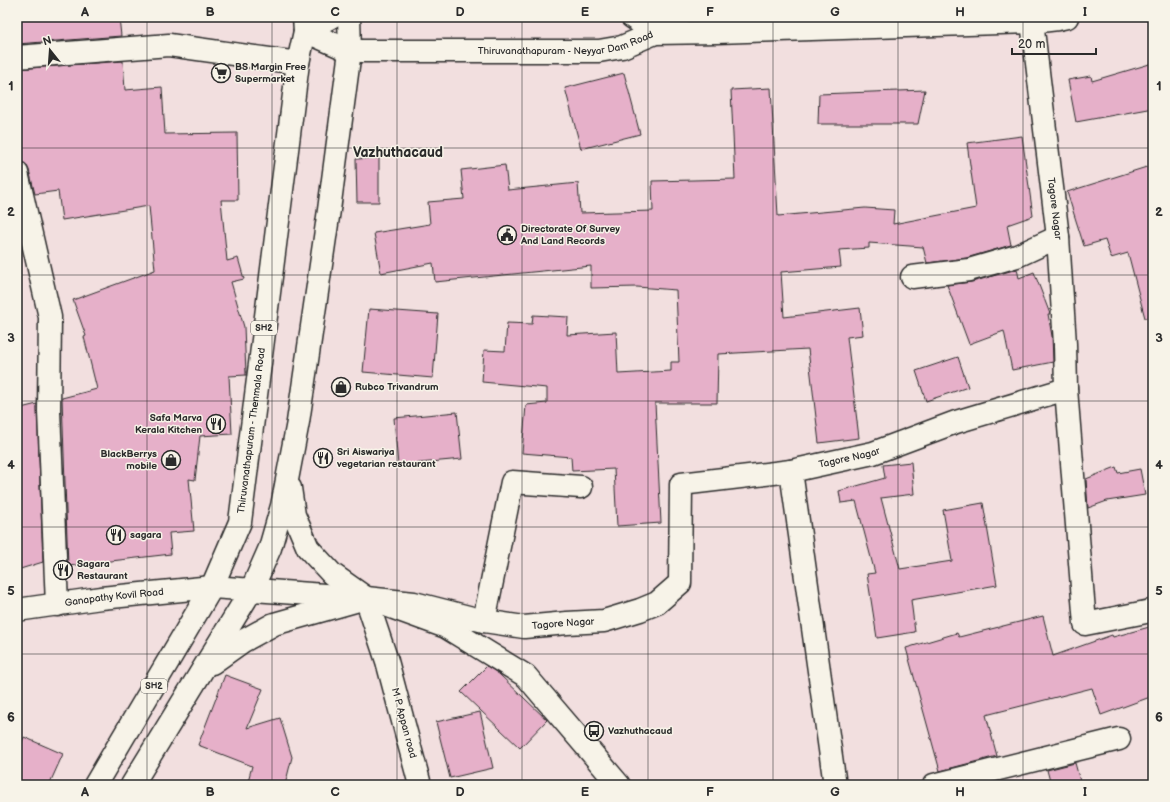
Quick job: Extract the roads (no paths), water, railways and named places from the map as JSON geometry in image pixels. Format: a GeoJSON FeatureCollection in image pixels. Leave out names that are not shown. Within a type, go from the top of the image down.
{"type":"FeatureCollection","features":[{"type":"Feature","properties":{"kind":"main road"},"geometry":{"type":"LineString","coordinates":[[304,24],[331,17]]}},
{"type":"Feature","properties":{"kind":"main road"},"geometry":{"type":"LineString","coordinates":[[132,785],[252,589],[270,548],[282,506],[298,422],[328,218],[350,52],[350,17]]}},
{"type":"Feature","properties":{"kind":"main road","name":"Thiruvanathapuram - Neyyar Dam Road"},"geometry":{"type":"LineString","coordinates":[[350,52],[599,51],[622,47],[642,23],[1032,22],[1067,17]]}},
{"type":"Feature","properties":{"kind":"main road","name":"Tagore Nagar"},"geometry":{"type":"LineString","coordinates":[[366,598],[414,603],[484,621],[524,628],[604,621],[657,603],[680,583],[681,484],[791,471],[873,453],[956,422],[1066,389],[1065,344],[1058,237],[1032,22]]}},
{"type":"Feature","properties":{"kind":"main road"},"geometry":{"type":"LineString","coordinates":[[304,24],[350,52]]}},
{"type":"Feature","properties":{"kind":"main road","name":"Thiruvanathapuram - Thenmala Road"},"geometry":{"type":"LineString","coordinates":[[95,785],[212,588],[240,522],[304,24]]}},
{"type":"Feature","properties":{"kind":"main road"},"geometry":{"type":"LineString","coordinates":[[17,57],[169,45],[298,63]]}},
{"type":"Feature","properties":{"kind":"main road"},"geometry":{"type":"LineString","coordinates":[[17,173],[50,316],[49,411],[57,605]]}},
{"type":"Feature","properties":{"kind":"main road"},"geometry":{"type":"LineString","coordinates":[[912,277],[969,270],[1016,256],[1058,237]]}},
{"type":"Feature","properties":{"kind":"main road"},"geometry":{"type":"LineString","coordinates":[[1066,389],[1085,624],[1151,610]]}},
{"type":"Feature","properties":{"kind":"main road"},"geometry":{"type":"LineString","coordinates":[[791,471],[835,785]]}},
{"type":"Feature","properties":{"kind":"main road"},"geometry":{"type":"LineString","coordinates":[[288,477],[294,514],[308,548],[332,574],[366,598],[446,627],[526,676],[620,785]]}},
{"type":"Feature","properties":{"kind":"main road"},"geometry":{"type":"LineString","coordinates":[[484,621],[512,482],[582,487]]}},
{"type":"Feature","properties":{"kind":"main road","name":"Ganapathy Kovil Road"},"geometry":{"type":"LineString","coordinates":[[17,610],[100,598],[212,588],[252,589],[366,598]]}},
{"type":"Feature","properties":{"kind":"main road"},"geometry":{"type":"LineString","coordinates":[[204,668],[243,641],[274,624],[366,598]]}},
{"type":"Feature","properties":{"kind":"main road","name":"M P Appan road"},"geometry":{"type":"LineString","coordinates":[[366,598],[387,661],[420,785]]}},
{"type":"Feature","properties":{"kind":"main road"},"geometry":{"type":"LineString","coordinates":[[934,785],[1119,739]]}},
{"type":"Feature","properties":{"kind":"place","name":"BS Margin Free Supermarket"},"geometry":{"type":"Point","coordinates":[221,73]}},
{"type":"Feature","properties":{"kind":"place","name":"Directorate Of Survey And Land Records"},"geometry":{"type":"Point","coordinates":[507,235]}},
{"type":"Feature","properties":{"kind":"place","name":"Rubco Trivandrum"},"geometry":{"type":"Point","coordinates":[341,387]}},
{"type":"Feature","properties":{"kind":"place","name":"Safa Marva Kerala Kitchen"},"geometry":{"type":"Point","coordinates":[216,424]}},
{"type":"Feature","properties":{"kind":"place","name":"Sri Aiswariya vegetarian restaurant"},"geometry":{"type":"Point","coordinates":[323,458]}},
{"type":"Feature","properties":{"kind":"place","name":"BlackBerrys mobile"},"geometry":{"type":"Point","coordinates":[171,460]}},
{"type":"Feature","properties":{"kind":"place","name":"sagara"},"geometry":{"type":"Point","coordinates":[116,535]}},
{"type":"Feature","properties":{"kind":"place","name":"Sagara Restaurant"},"geometry":{"type":"Point","coordinates":[63,570]}},
{"type":"Feature","properties":{"kind":"place","name":"Vazhuthacaud"},"geometry":{"type":"Point","coordinates":[594,731]}},
{"type":"Feature","properties":{"kind":"district","name":"Vazhuthacaud"},"geometry":{"type":"Point","coordinates":[398,152]}}]}
